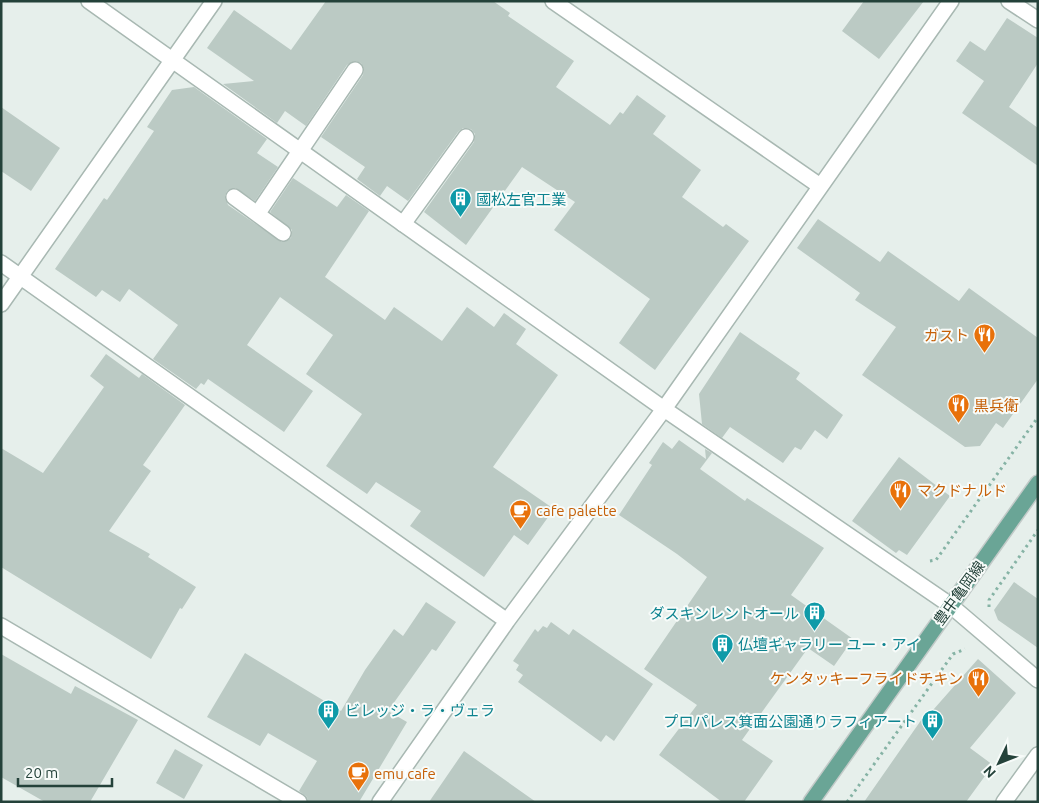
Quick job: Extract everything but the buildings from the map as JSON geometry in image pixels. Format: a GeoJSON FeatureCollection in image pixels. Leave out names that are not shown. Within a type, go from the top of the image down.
{"type":"FeatureCollection","features":[{"type":"Feature","properties":{"kind":"main road","name":"豊中亀岡線"},"geometry":{"type":"LineString","coordinates":[[811,802],[1038,483]]}},
{"type":"Feature","properties":{"kind":"street"},"geometry":{"type":"LineString","coordinates":[[89,1],[664,409],[950,605],[1038,680]]}},
{"type":"Feature","properties":{"kind":"street"},"geometry":{"type":"LineString","coordinates":[[1,304],[214,1]]}},
{"type":"Feature","properties":{"kind":"street"},"geometry":{"type":"LineString","coordinates":[[553,1],[820,186]]}},
{"type":"Feature","properties":{"kind":"street"},"geometry":{"type":"LineString","coordinates":[[380,802],[507,621],[664,409],[951,1]]}},
{"type":"Feature","properties":{"kind":"street"},"geometry":{"type":"LineString","coordinates":[[1009,1],[1038,20]]}},
{"type":"Feature","properties":{"kind":"street"},"geometry":{"type":"LineString","coordinates":[[258,213],[355,70]]}},
{"type":"Feature","properties":{"kind":"street"},"geometry":{"type":"LineString","coordinates":[[404,224],[466,137]]}},
{"type":"Feature","properties":{"kind":"street"},"geometry":{"type":"LineString","coordinates":[[234,197],[283,233]]}},
{"type":"Feature","properties":{"kind":"street"},"geometry":{"type":"LineString","coordinates":[[1,263],[507,621]]}},
{"type":"Feature","properties":{"kind":"street"},"geometry":{"type":"LineString","coordinates":[[1,626],[299,802]]}},
{"type":"Feature","properties":{"kind":"street"},"geometry":{"type":"LineString","coordinates":[[1004,802],[1038,755]]}},
{"type":"Feature","properties":{"kind":"path"},"geometry":{"type":"LineString","coordinates":[[923,562],[936,560],[1038,417]]}},
{"type":"Feature","properties":{"kind":"path"},"geometry":{"type":"LineString","coordinates":[[990,615],[989,600],[1038,530]]}},
{"type":"Feature","properties":{"kind":"path"},"geometry":{"type":"LineString","coordinates":[[847,802],[953,654],[966,649]]}},
{"type":"Feature","properties":{"kind":"place","name":"國松左官工業"},"geometry":{"type":"Point","coordinates":[460,218]}},
{"type":"Feature","properties":{"kind":"place","name":"ガスト"},"geometry":{"type":"Point","coordinates":[985,354]}},
{"type":"Feature","properties":{"kind":"place","name":"黒兵衛"},"geometry":{"type":"Point","coordinates":[958,424]}},
{"type":"Feature","properties":{"kind":"place","name":"マクドナルド"},"geometry":{"type":"Point","coordinates":[901,509]}},
{"type":"Feature","properties":{"kind":"place","name":"cafe palette"},"geometry":{"type":"Point","coordinates":[520,529]}},
{"type":"Feature","properties":{"kind":"place","name":"ダスキンレントオール"},"geometry":{"type":"Point","coordinates":[815,632]}},
{"type":"Feature","properties":{"kind":"place","name":"仏壇ギャラリー ユー・アイ"},"geometry":{"type":"Point","coordinates":[722,663]}},
{"type":"Feature","properties":{"kind":"place","name":"ケンタッキーフライドチキン"},"geometry":{"type":"Point","coordinates":[979,697]}},
{"type":"Feature","properties":{"kind":"place","name":"ビレッジ・ラ・ヴェラ"},"geometry":{"type":"Point","coordinates":[329,729]}},
{"type":"Feature","properties":{"kind":"place","name":"プロパレス箕面公園通りラフィアート"},"geometry":{"type":"Point","coordinates":[933,740]}},
{"type":"Feature","properties":{"kind":"place","name":"emu cafe"},"geometry":{"type":"Point","coordinates":[358,792]}}]}
